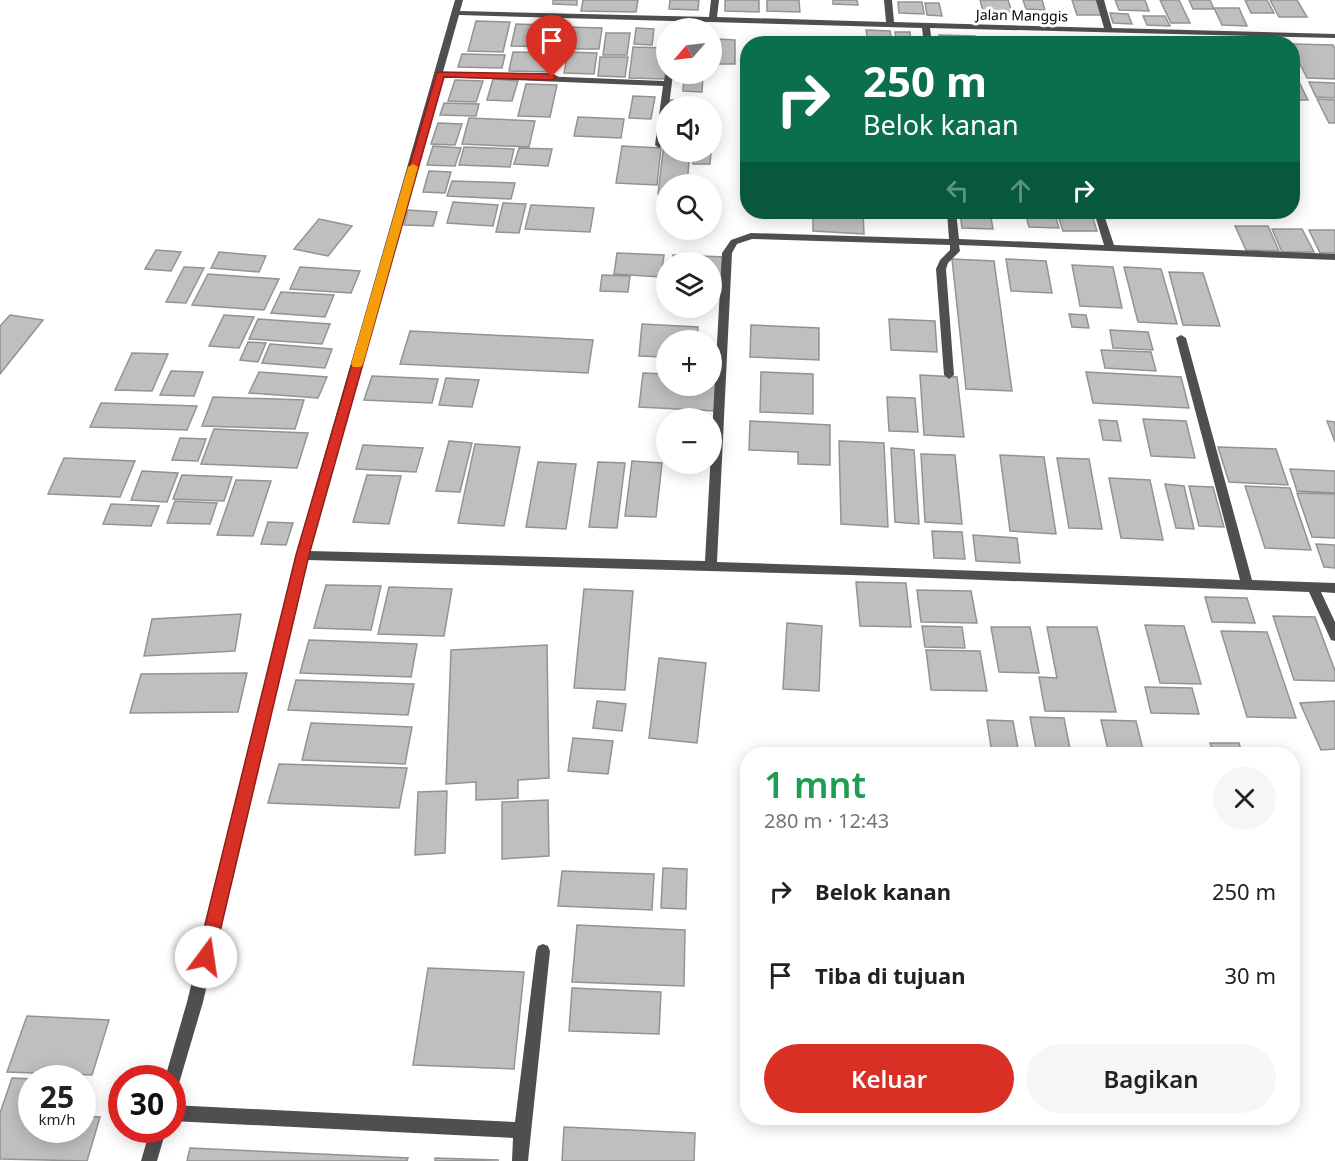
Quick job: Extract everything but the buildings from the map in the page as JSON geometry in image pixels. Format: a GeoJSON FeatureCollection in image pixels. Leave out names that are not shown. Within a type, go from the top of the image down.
{"type":"FeatureCollection","features":[{"type":"Feature","properties":{"kind":"street"},"geometry":{"type":"LineString","coordinates":[[176,1065],[195,1002],[302,555],[440,74],[459,0]]}},
{"type":"Feature","properties":{"kind":"street"},"geometry":{"type":"LineString","coordinates":[[713,18],[715,0]]}},
{"type":"Feature","properties":{"kind":"street"},"geometry":{"type":"LineString","coordinates":[[888,0],[890,25]]}},
{"type":"Feature","properties":{"kind":"street"},"geometry":{"type":"LineString","coordinates":[[1100,0],[1109,31]]}},
{"type":"Feature","properties":{"kind":"street","name":"Jalan Manggis"},"geometry":{"type":"LineString","coordinates":[[457,13],[656,18]]}},
{"type":"Feature","properties":{"kind":"street","name":"Jalan Manggis"},"geometry":{"type":"LineString","coordinates":[[722,19],[1335,36]]}},
{"type":"Feature","properties":{"kind":"street"},"geometry":{"type":"LineString","coordinates":[[926,26],[927,36]]}},
{"type":"Feature","properties":{"kind":"street"},"geometry":{"type":"LineString","coordinates":[[440,74],[656,83]]}},
{"type":"Feature","properties":{"kind":"street"},"geometry":{"type":"LineString","coordinates":[[666,96],[668,84]]}},
{"type":"Feature","properties":{"kind":"street"},"geometry":{"type":"LineString","coordinates":[[949,375],[941,269],[943,261],[955,251],[953,219]]}},
{"type":"Feature","properties":{"kind":"street"},"geometry":{"type":"LineString","coordinates":[[1101,219],[1110,249]]}},
{"type":"Feature","properties":{"kind":"street"},"geometry":{"type":"LineString","coordinates":[[711,566],[727,253],[734,242],[751,236],[1335,257]]}},
{"type":"Feature","properties":{"kind":"street"},"geometry":{"type":"LineString","coordinates":[[1181,338],[1247,585]]}},
{"type":"Feature","properties":{"kind":"street"},"geometry":{"type":"LineString","coordinates":[[302,555],[711,566],[1335,588]]}},
{"type":"Feature","properties":{"kind":"street"},"geometry":{"type":"LineString","coordinates":[[1313,587],[1335,636]]}},
{"type":"Feature","properties":{"kind":"street"},"geometry":{"type":"LineString","coordinates":[[520,1161],[543,951]]}},
{"type":"Feature","properties":{"kind":"street"},"geometry":{"type":"LineString","coordinates":[[186,1114],[522,1130]]}},
{"type":"Feature","properties":{"kind":"street"},"geometry":{"type":"LineString","coordinates":[[149,1161],[154,1143]]}},
{"type":"Feature","properties":{"kind":"slow traffic"},"geometry":{"type":"LineString","coordinates":[[357,364],[413,167]]}},
{"type":"Feature","properties":{"kind":"route"},"geometry":{"type":"LineString","coordinates":[[206,957],[302,555],[440,74],[552,77]]}}]}
